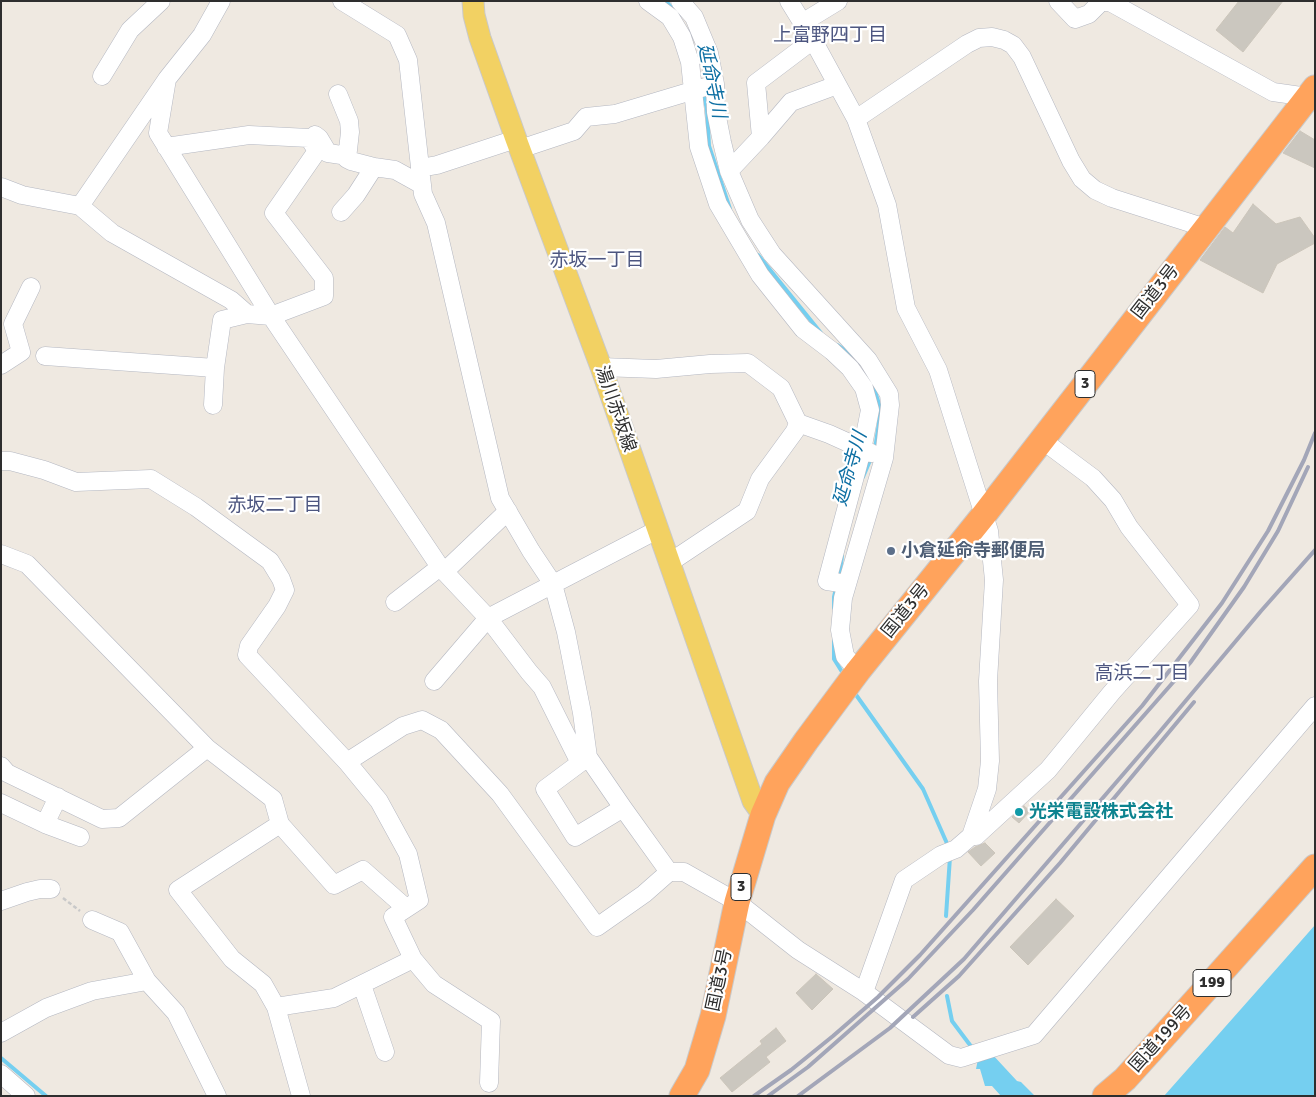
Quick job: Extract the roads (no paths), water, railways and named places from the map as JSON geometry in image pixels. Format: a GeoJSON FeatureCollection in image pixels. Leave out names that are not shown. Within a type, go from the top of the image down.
{"type":"FeatureCollection","features":[{"type":"Feature","properties":{"kind":"highway","name":"国道3号"},"geometry":{"type":"LineString","coordinates":[[682,1096],[697,1070],[713,1016],[737,902],[763,815],[777,783],[851,681],[983,516],[1206,228],[1312,95]]}},
{"type":"Feature","properties":{"kind":"highway","name":"国道199号"},"geometry":{"type":"LineString","coordinates":[[1105,1096],[1125,1078],[1172,1027],[1315,867]]}},
{"type":"Feature","properties":{"kind":"highway","name":"国道199号"},"geometry":{"type":"LineString","coordinates":[[1130,1096],[1315,892]]}},
{"type":"Feature","properties":{"kind":"main road","name":"湯川赤坂線"},"geometry":{"type":"LineString","coordinates":[[473,1],[474,15],[480,38],[601,367],[753,801],[763,815]]}},
{"type":"Feature","properties":{"kind":"street"},"geometry":{"type":"LineString","coordinates":[[102,76],[130,30],[161,1]]}},
{"type":"Feature","properties":{"kind":"street"},"geometry":{"type":"LineString","coordinates":[[80,206],[167,79],[202,35],[220,1]]}},
{"type":"Feature","properties":{"kind":"street"},"geometry":{"type":"LineString","coordinates":[[342,1],[397,35],[408,60],[423,194],[436,223],[500,498],[553,584],[566,632],[582,713],[584,760]]}},
{"type":"Feature","properties":{"kind":"street"},"geometry":{"type":"LineString","coordinates":[[648,1],[670,17],[682,37],[690,62],[699,147],[718,204],[744,251],[760,276],[803,329],[832,351],[850,368],[864,388],[870,410],[862,450],[827,581],[847,584]]}},
{"type":"Feature","properties":{"kind":"street"},"geometry":{"type":"LineString","coordinates":[[680,1],[694,17],[709,53],[715,84],[716,112],[729,171],[750,220],[772,254],[868,360],[889,394],[890,405],[884,458],[869,515],[843,598],[840,630],[851,681]]}},
{"type":"Feature","properties":{"kind":"street"},"geometry":{"type":"LineString","coordinates":[[789,1],[813,40],[856,119],[887,205],[906,308],[938,370],[989,531],[994,580],[988,682],[990,761],[987,789],[971,836]]}},
{"type":"Feature","properties":{"kind":"street"},"geometry":{"type":"LineString","coordinates":[[802,22],[838,1]]}},
{"type":"Feature","properties":{"kind":"street"},"geometry":{"type":"LineString","coordinates":[[1058,1],[1075,19],[1088,14],[1101,2],[1110,2],[1273,92],[1312,95]]}},
{"type":"Feature","properties":{"kind":"street"},"geometry":{"type":"LineString","coordinates":[[856,119],[967,44],[979,38],[992,37],[1004,40],[1013,45],[1022,57],[1071,161],[1082,179],[1095,190],[1112,198],[1206,228]]}},
{"type":"Feature","properties":{"kind":"street"},"geometry":{"type":"LineString","coordinates":[[761,137],[756,83],[813,40]]}},
{"type":"Feature","properties":{"kind":"street"},"geometry":{"type":"LineString","coordinates":[[167,79],[158,133],[271,316],[442,569],[488,618],[528,672],[542,686],[584,760],[623,808],[669,872]]}},
{"type":"Feature","properties":{"kind":"street"},"geometry":{"type":"LineString","coordinates":[[421,177],[437,165],[574,131],[586,116],[615,114],[715,84]]}},
{"type":"Feature","properties":{"kind":"street"},"geometry":{"type":"LineString","coordinates":[[729,171],[791,102],[837,85]]}},
{"type":"Feature","properties":{"kind":"street"},"geometry":{"type":"LineString","coordinates":[[338,94],[349,121],[350,132],[347,158],[351,161],[421,177]]}},
{"type":"Feature","properties":{"kind":"street"},"geometry":{"type":"LineString","coordinates":[[290,137],[300,130],[309,130],[319,138],[328,153],[348,156]]}},
{"type":"Feature","properties":{"kind":"street"},"geometry":{"type":"LineString","coordinates":[[166,147],[249,135],[308,138],[317,151],[274,213],[324,278],[324,296],[271,316],[247,314],[222,320],[215,368],[213,406]]}},
{"type":"Feature","properties":{"kind":"street"},"geometry":{"type":"LineString","coordinates":[[341,212],[356,195],[374,166]]}},
{"type":"Feature","properties":{"kind":"street"},"geometry":{"type":"LineString","coordinates":[[1,187],[22,195],[80,206],[112,233],[231,300],[247,314]]}},
{"type":"Feature","properties":{"kind":"street"},"geometry":{"type":"LineString","coordinates":[[772,291],[793,278]]}},
{"type":"Feature","properties":{"kind":"street"},"geometry":{"type":"LineString","coordinates":[[1,364],[21,352],[12,324],[31,288]]}},
{"type":"Feature","properties":{"kind":"street"},"geometry":{"type":"LineString","coordinates":[[45,356],[215,368]]}},
{"type":"Feature","properties":{"kind":"street"},"geometry":{"type":"LineString","coordinates":[[601,367],[656,370],[710,364],[748,363],[781,388],[798,423],[830,434],[862,450],[884,458]]}},
{"type":"Feature","properties":{"kind":"street"},"geometry":{"type":"LineString","coordinates":[[669,563],[747,511],[760,479],[795,431],[798,423]]}},
{"type":"Feature","properties":{"kind":"street"},"geometry":{"type":"LineString","coordinates":[[864,992],[904,880],[971,836],[976,836],[1048,770],[1112,692],[1190,605],[1129,526],[1113,500],[1092,478],[1042,440]]}},
{"type":"Feature","properties":{"kind":"street"},"geometry":{"type":"LineString","coordinates":[[1,461],[10,461],[44,470],[76,482],[151,479],[196,507],[270,561],[281,579],[285,590],[277,606],[250,646],[247,655],[347,762],[379,801],[408,854],[419,900],[393,917],[413,959],[434,984],[491,1021],[489,1083]]}},
{"type":"Feature","properties":{"kind":"street"},"geometry":{"type":"LineString","coordinates":[[846,506],[869,515]]}},
{"type":"Feature","properties":{"kind":"street"},"geometry":{"type":"LineString","coordinates":[[395,602],[442,569],[508,511]]}},
{"type":"Feature","properties":{"kind":"street"},"geometry":{"type":"LineString","coordinates":[[434,681],[488,618],[657,530]]}},
{"type":"Feature","properties":{"kind":"street"},"geometry":{"type":"LineString","coordinates":[[1,554],[27,564],[207,748],[273,799],[280,824],[334,885],[363,870],[406,908]]}},
{"type":"Feature","properties":{"kind":"street"},"geometry":{"type":"LineString","coordinates":[[347,762],[403,726],[422,720],[441,730],[500,794],[597,927],[644,894],[669,872],[684,872],[737,902],[798,950],[864,992],[949,1055],[961,1058],[1034,1035],[1315,706]]}},
{"type":"Feature","properties":{"kind":"street"},"geometry":{"type":"LineString","coordinates":[[1,766],[7,773],[102,819],[120,818],[207,748]]}},
{"type":"Feature","properties":{"kind":"street"},"geometry":{"type":"LineString","coordinates":[[584,760],[546,789],[575,837],[623,808]]}},
{"type":"Feature","properties":{"kind":"street"},"geometry":{"type":"LineString","coordinates":[[45,824],[58,797]]}},
{"type":"Feature","properties":{"kind":"street"},"geometry":{"type":"LineString","coordinates":[[1,803],[45,824],[80,837]]}},
{"type":"Feature","properties":{"kind":"street"},"geometry":{"type":"LineString","coordinates":[[280,824],[178,890],[232,959],[262,984],[276,1007],[301,1096]]}},
{"type":"Feature","properties":{"kind":"street"},"geometry":{"type":"LineString","coordinates":[[1,901],[27,892],[51,889]]}},
{"type":"Feature","properties":{"kind":"street"},"geometry":{"type":"LineString","coordinates":[[92,920],[120,932],[147,981],[176,1013],[218,1096]]}},
{"type":"Feature","properties":{"kind":"street"},"geometry":{"type":"LineString","coordinates":[[276,1007],[334,998],[413,959]]}},
{"type":"Feature","properties":{"kind":"street"},"geometry":{"type":"LineString","coordinates":[[1,1033],[46,1008],[92,992],[147,981]]}},
{"type":"Feature","properties":{"kind":"street"},"geometry":{"type":"LineString","coordinates":[[362,985],[386,1052]]}},
{"type":"Feature","properties":{"kind":"street"},"geometry":{"type":"LineString","coordinates":[[1,1074],[23,1095]]}},
{"type":"Feature","properties":{"kind":"water"},"geometry":{"type":"Polygon","coordinates":[[[1315,925],[1315,1096],[1164,1096],[1279,966],[1315,925]]]}},
{"type":"Feature","properties":{"kind":"water"},"geometry":{"type":"Polygon","coordinates":[[[992,1054],[1017,1081],[1021,1082],[1035,1096],[1001,1096],[992,1086],[985,1086],[980,1069],[976,1069],[978,1059],[992,1054]]]}},
{"type":"Feature","properties":{"kind":"waterway","name":"延命寺川"},"geometry":{"type":"LineString","coordinates":[[666,1],[674,11]]}},
{"type":"Feature","properties":{"kind":"waterway","name":"延命寺川"},"geometry":{"type":"LineString","coordinates":[[703,92],[707,109],[709,146],[730,209]]}},
{"type":"Feature","properties":{"kind":"waterway","name":"延命寺川"},"geometry":{"type":"LineString","coordinates":[[758,255],[821,333]]}},
{"type":"Feature","properties":{"kind":"waterway","name":"延命寺川"},"geometry":{"type":"LineString","coordinates":[[837,345],[849,353],[855,362]]}},
{"type":"Feature","properties":{"kind":"waterway","name":"延命寺川"},"geometry":{"type":"LineString","coordinates":[[867,378],[873,385],[880,407],[875,449]]}},
{"type":"Feature","properties":{"kind":"waterway","name":"延命寺川"},"geometry":{"type":"LineString","coordinates":[[863,477],[871,458]]}},
{"type":"Feature","properties":{"kind":"waterway","name":"延命寺川"},"geometry":{"type":"LineString","coordinates":[[839,579],[842,556]]}},
{"type":"Feature","properties":{"kind":"waterway","name":"延命寺川"},"geometry":{"type":"LineString","coordinates":[[834,608],[836,588]]}},
{"type":"Feature","properties":{"kind":"waterway","name":"延命寺川"},"geometry":{"type":"LineString","coordinates":[[834,640],[834,659],[844,675]]}},
{"type":"Feature","properties":{"kind":"waterway","name":"延命寺川"},"geometry":{"type":"LineString","coordinates":[[854,692],[923,789],[949,848]]}},
{"type":"Feature","properties":{"kind":"waterway","name":"延命寺川"},"geometry":{"type":"LineString","coordinates":[[946,916],[950,857]]}},
{"type":"Feature","properties":{"kind":"waterway","name":"延命寺川"},"geometry":{"type":"LineString","coordinates":[[947,996],[952,1021],[973,1049]]}},
{"type":"Feature","properties":{"kind":"waterway"},"geometry":{"type":"LineString","coordinates":[[1,1058],[46,1096]]}},
{"type":"Feature","properties":{"kind":"railway"},"geometry":{"type":"LineString","coordinates":[[754,1096],[791,1070],[833,1036],[878,997],[920,955],[1142,706],[1222,603],[1268,531],[1304,460],[1315,433]]}},
{"type":"Feature","properties":{"kind":"railway"},"geometry":{"type":"LineString","coordinates":[[768,1096],[808,1067],[908,979],[973,910],[1190,663],[1244,587],[1278,531],[1308,467]]}},
{"type":"Feature","properties":{"kind":"railway"},"geometry":{"type":"LineString","coordinates":[[798,1096],[890,1028],[964,959],[1315,550]]}},
{"type":"Feature","properties":{"kind":"railway"},"geometry":{"type":"LineString","coordinates":[[913,1017],[959,976],[1060,863],[1194,702]]}},
{"type":"Feature","properties":{"kind":"place","name":"小倉延命寺郵便局"},"geometry":{"type":"Point","coordinates":[891,551]}},
{"type":"Feature","properties":{"kind":"place","name":"光栄電設株式会社"},"geometry":{"type":"Point","coordinates":[1019,812]}},
{"type":"Feature","properties":{"kind":"district","name":"上富野四丁目"},"geometry":{"type":"Point","coordinates":[830,36]}},
{"type":"Feature","properties":{"kind":"district","name":"赤坂一丁目"},"geometry":{"type":"Point","coordinates":[597,261]}},
{"type":"Feature","properties":{"kind":"district","name":"赤坂二丁目"},"geometry":{"type":"Point","coordinates":[275,506]}},
{"type":"Feature","properties":{"kind":"district","name":"高浜二丁目"},"geometry":{"type":"Point","coordinates":[1142,674]}}]}
